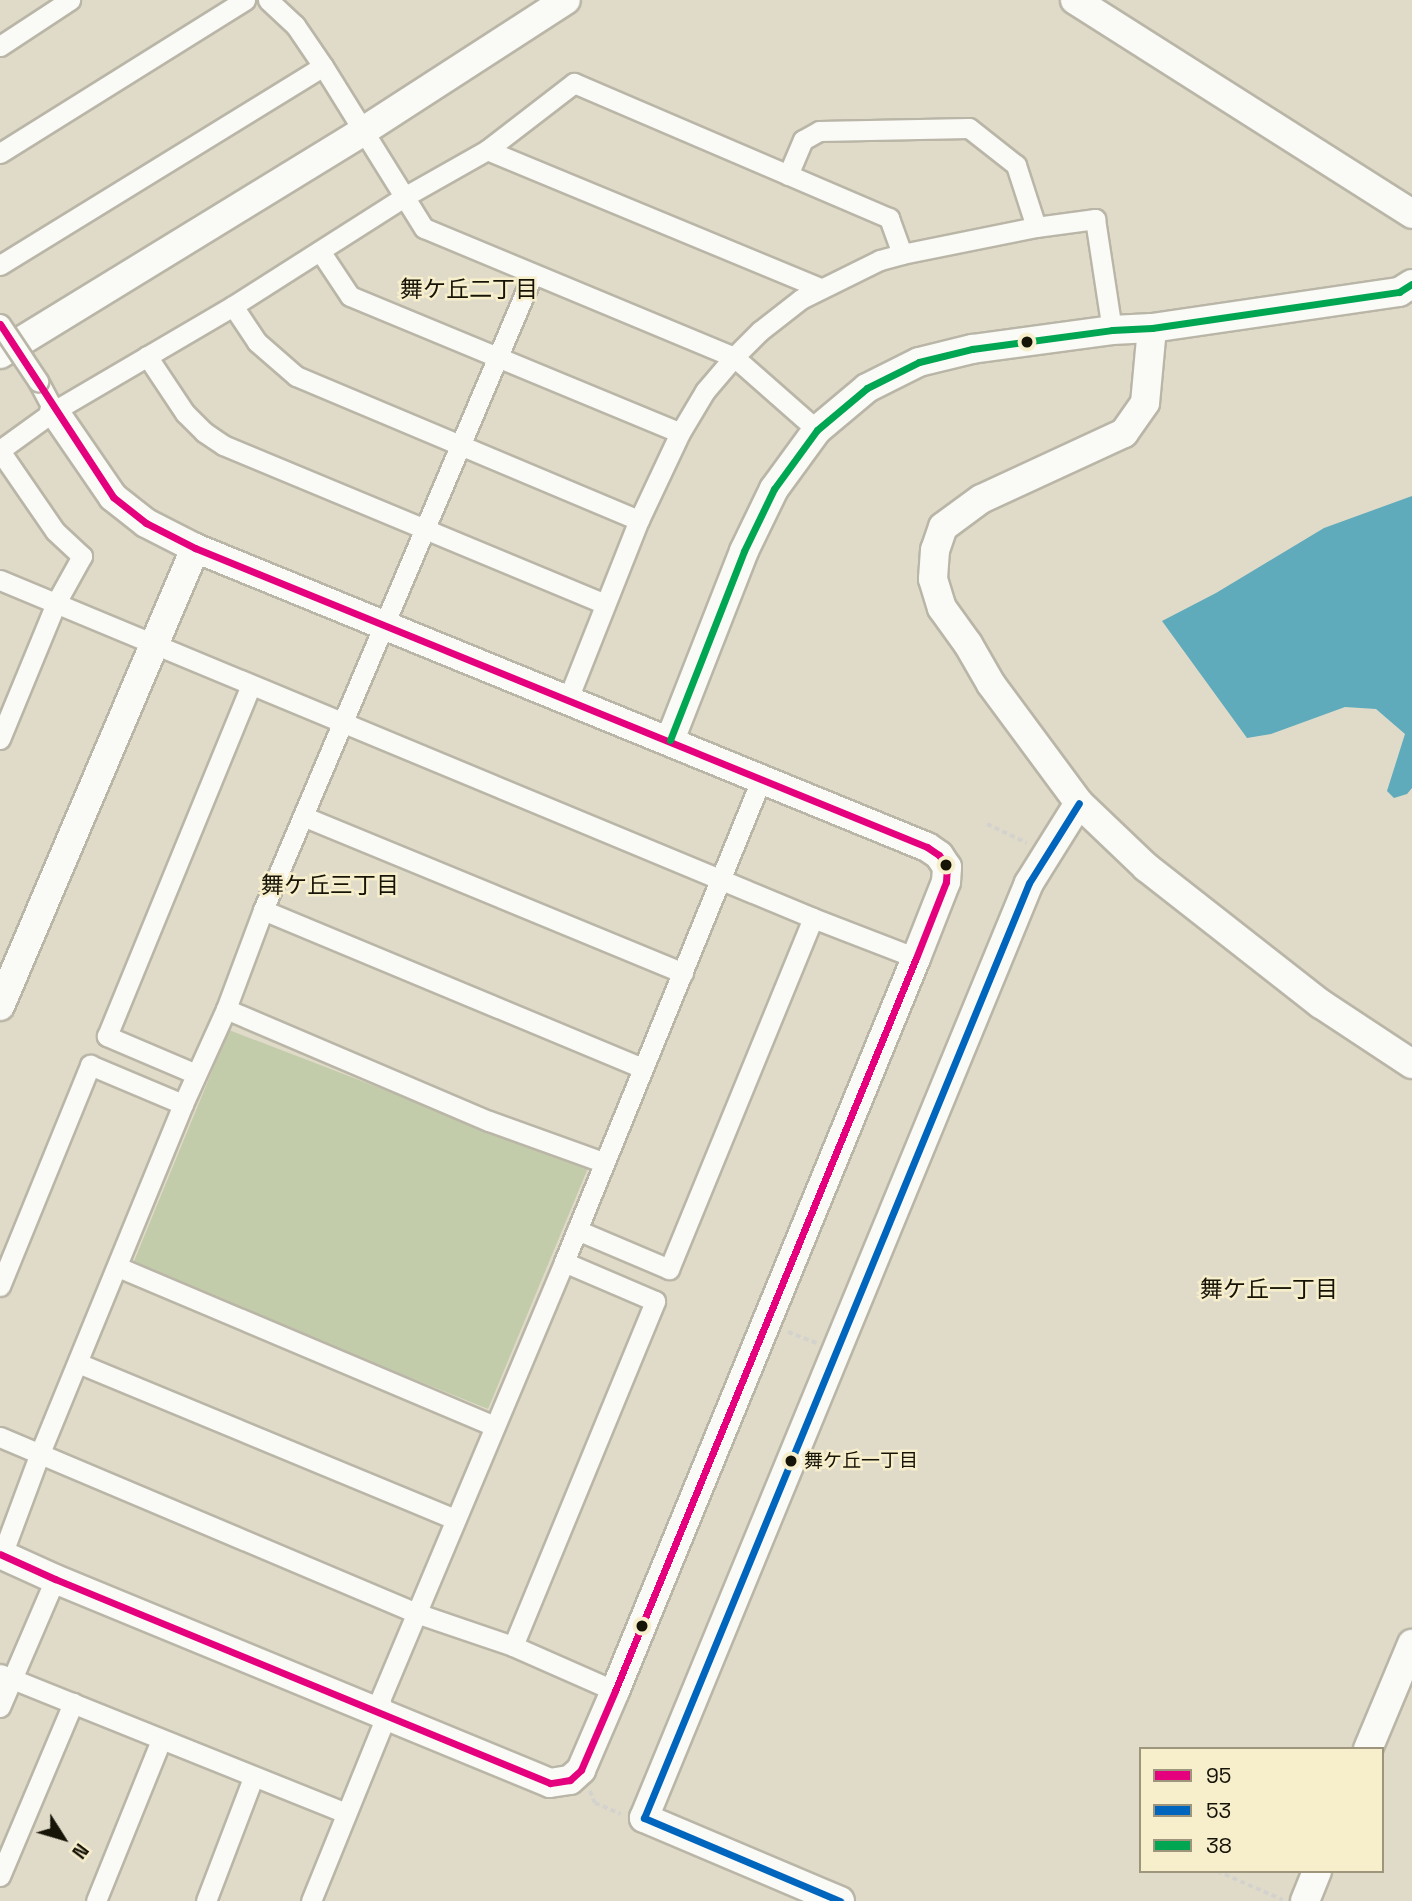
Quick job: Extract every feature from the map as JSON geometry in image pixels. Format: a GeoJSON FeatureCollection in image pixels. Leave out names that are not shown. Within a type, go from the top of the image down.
{"type":"FeatureCollection","features":[{"type":"Feature","properties":{"kind":"street"},"geometry":{"type":"LineString","coordinates":[[0,46],[70,0]]}},
{"type":"Feature","properties":{"kind":"street"},"geometry":{"type":"LineString","coordinates":[[0,153],[245,0]]}},
{"type":"Feature","properties":{"kind":"street"},"geometry":{"type":"LineString","coordinates":[[268,0],[296,25],[365,130],[424,228],[734,357],[817,430]]}},
{"type":"Feature","properties":{"kind":"street"},"geometry":{"type":"LineString","coordinates":[[0,354],[365,130],[566,0]]}},
{"type":"Feature","properties":{"kind":"street"},"geometry":{"type":"LineString","coordinates":[[1075,0],[1412,214]]}},
{"type":"Feature","properties":{"kind":"street"},"geometry":{"type":"LineString","coordinates":[[0,265],[323,66]]}},
{"type":"Feature","properties":{"kind":"street"},"geometry":{"type":"LineString","coordinates":[[0,739],[9,692],[82,556],[55,531],[0,451],[54,411],[233,306],[404,197],[487,150],[574,83],[889,218],[902,254]]}},
{"type":"Feature","properties":{"kind":"street"},"geometry":{"type":"LineString","coordinates":[[788,175],[803,139],[820,131],[969,128],[1016,165],[1036,226]]}},
{"type":"Feature","properties":{"kind":"street"},"geometry":{"type":"LineString","coordinates":[[487,150],[820,288]]}},
{"type":"Feature","properties":{"kind":"street"},"geometry":{"type":"LineString","coordinates":[[568,699],[639,520],[680,433],[705,391],[760,331],[820,288],[902,254],[1036,226],[1095,219],[1112,330]]}},
{"type":"Feature","properties":{"kind":"street"},"geometry":{"type":"LineString","coordinates":[[320,251],[350,296],[680,433]]}},
{"type":"Feature","properties":{"kind":"street"},"geometry":{"type":"LineString","coordinates":[[0,324],[38,381],[54,411],[113,497],[146,523],[195,548],[383,624],[568,699],[670,740],[927,847],[939,855],[947,867],[946,882],[916,958],[581,1770],[570,1780],[550,1783],[55,1579],[1,1554],[183,1104],[226,1009],[263,910],[304,817],[383,624],[533,274]]}},
{"type":"Feature","properties":{"kind":"street"},"geometry":{"type":"LineString","coordinates":[[670,740],[744,551],[774,489],[817,430],[867,388],[919,362],[972,349],[1112,330],[1152,328],[1411,291]]}},
{"type":"Feature","properties":{"kind":"street"},"geometry":{"type":"LineString","coordinates":[[233,306],[257,342],[296,376],[639,520]]}},
{"type":"Feature","properties":{"kind":"street"},"geometry":{"type":"LineString","coordinates":[[1152,328],[1145,403],[1124,433],[981,499],[943,527],[935,550],[933,579],[942,608],[968,644],[991,684],[1079,803],[1146,867],[1321,1004],[1412,1064]]}},
{"type":"Feature","properties":{"kind":"street"},"geometry":{"type":"LineString","coordinates":[[147,356],[185,413],[204,432],[223,445],[606,604]]}},
{"type":"Feature","properties":{"kind":"street"},"geometry":{"type":"LineString","coordinates":[[0,1006],[195,548]]}},
{"type":"Feature","properties":{"kind":"street"},"geometry":{"type":"LineString","coordinates":[[0,580],[342,724],[916,958]]}},
{"type":"Feature","properties":{"kind":"street"},"geometry":{"type":"LineString","coordinates":[[196,1074],[107,1036],[251,685]]}},
{"type":"Feature","properties":{"kind":"street"},"geometry":{"type":"LineString","coordinates":[[311,1901],[386,1716],[380,1700],[564,1262],[761,780]]}},
{"type":"Feature","properties":{"kind":"street"},"geometry":{"type":"LineString","coordinates":[[840,1901],[644,1818],[1029,883],[1079,803]]}},
{"type":"Feature","properties":{"kind":"street"},"geometry":{"type":"LineString","coordinates":[[304,817],[683,973]]}},
{"type":"Feature","properties":{"kind":"street"},"geometry":{"type":"LineString","coordinates":[[263,910],[642,1068]]}},
{"type":"Feature","properties":{"kind":"street"},"geometry":{"type":"LineString","coordinates":[[577,1230],[669,1269],[813,918]]}},
{"type":"Feature","properties":{"kind":"street"},"geometry":{"type":"LineString","coordinates":[[226,1009],[489,1121],[603,1162]]}},
{"type":"Feature","properties":{"kind":"street"},"geometry":{"type":"LineString","coordinates":[[0,1286],[90,1065],[183,1104]]}},
{"type":"Feature","properties":{"kind":"street"},"geometry":{"type":"LineString","coordinates":[[513,1646],[655,1301],[564,1262]]}},
{"type":"Feature","properties":{"kind":"street"},"geometry":{"type":"LineString","coordinates":[[118,1267],[495,1426]]}},
{"type":"Feature","properties":{"kind":"street"},"geometry":{"type":"LineString","coordinates":[[78,1363],[455,1519]]}},
{"type":"Feature","properties":{"kind":"street"},"geometry":{"type":"LineString","coordinates":[[0,1437],[416,1613],[513,1646],[615,1691]]}},
{"type":"Feature","properties":{"kind":"street"},"geometry":{"type":"LineString","coordinates":[[0,1707],[6,1676],[55,1579]]}},
{"type":"Feature","properties":{"kind":"street"},"geometry":{"type":"LineString","coordinates":[[1369,1747],[1412,1644]]}},
{"type":"Feature","properties":{"kind":"street"},"geometry":{"type":"LineString","coordinates":[[6,1676],[346,1814]]}},
{"type":"Feature","properties":{"kind":"street"},"geometry":{"type":"LineString","coordinates":[[0,1876],[73,1703]]}},
{"type":"Feature","properties":{"kind":"street"},"geometry":{"type":"LineString","coordinates":[[96,1901],[161,1740]]}},
{"type":"Feature","properties":{"kind":"street"},"geometry":{"type":"LineString","coordinates":[[206,1901],[253,1778]]}},
{"type":"Feature","properties":{"kind":"street"},"geometry":{"type":"LineString","coordinates":[[1305,1901],[1316,1873]]}},
{"type":"Feature","properties":{"kind":"path"},"geometry":{"type":"LineString","coordinates":[[987,824],[1048,853]]}},
{"type":"Feature","properties":{"kind":"path"},"geometry":{"type":"LineString","coordinates":[[767,1323],[838,1351]]}},
{"type":"Feature","properties":{"kind":"path"},"geometry":{"type":"LineString","coordinates":[[581,1770],[595,1803],[624,1815],[644,1818]]}},
{"type":"Feature","properties":{"kind":"path"},"geometry":{"type":"LineString","coordinates":[[1222,1873],[1285,1901]]}},
{"type":"Feature","properties":{"kind":"green space"},"geometry":{"type":"Polygon","coordinates":[[[229,1030],[588,1168],[488,1409],[132,1266],[229,1030]]]}},
{"type":"Feature","properties":{"kind":"water"},"geometry":{"type":"Polygon","coordinates":[[[1412,496],[1412,788],[1407,794],[1394,798],[1387,791],[1405,734],[1376,709],[1345,707],[1271,734],[1247,738],[1162,621],[1216,593],[1324,528],[1412,496]]]}},
{"type":"Feature","properties":{"kind":"transit line","name":"38"},"geometry":{"type":"LineString","coordinates":[[670,740],[744,551],[774,489],[817,430],[867,388],[919,362],[972,349],[1112,330],[1152,328],[1399,292],[1412,284]]}},
{"type":"Feature","properties":{"kind":"transit line","name":"95"},"geometry":{"type":"LineString","coordinates":[[0,324],[113,497],[146,523],[195,548],[927,847],[939,855],[947,867],[946,882],[916,958],[615,1691],[581,1770],[570,1780],[550,1783],[0,1554]]}},
{"type":"Feature","properties":{"kind":"transit line","name":"53"},"geometry":{"type":"LineString","coordinates":[[840,1901],[644,1818],[1029,883],[1079,803]]}},
{"type":"Feature","properties":{"kind":"place","name":"舞ケ丘一丁目"},"geometry":{"type":"Point","coordinates":[791,1461]}},
{"type":"Feature","properties":{"kind":"district","name":"舞ケ丘二丁目"},"geometry":{"type":"Point","coordinates":[469,289]}},
{"type":"Feature","properties":{"kind":"district","name":"舞ケ丘三丁目"},"geometry":{"type":"Point","coordinates":[330,885]}},
{"type":"Feature","properties":{"kind":"district","name":"舞ケ丘一丁目"},"geometry":{"type":"Point","coordinates":[1269,1289]}}]}
